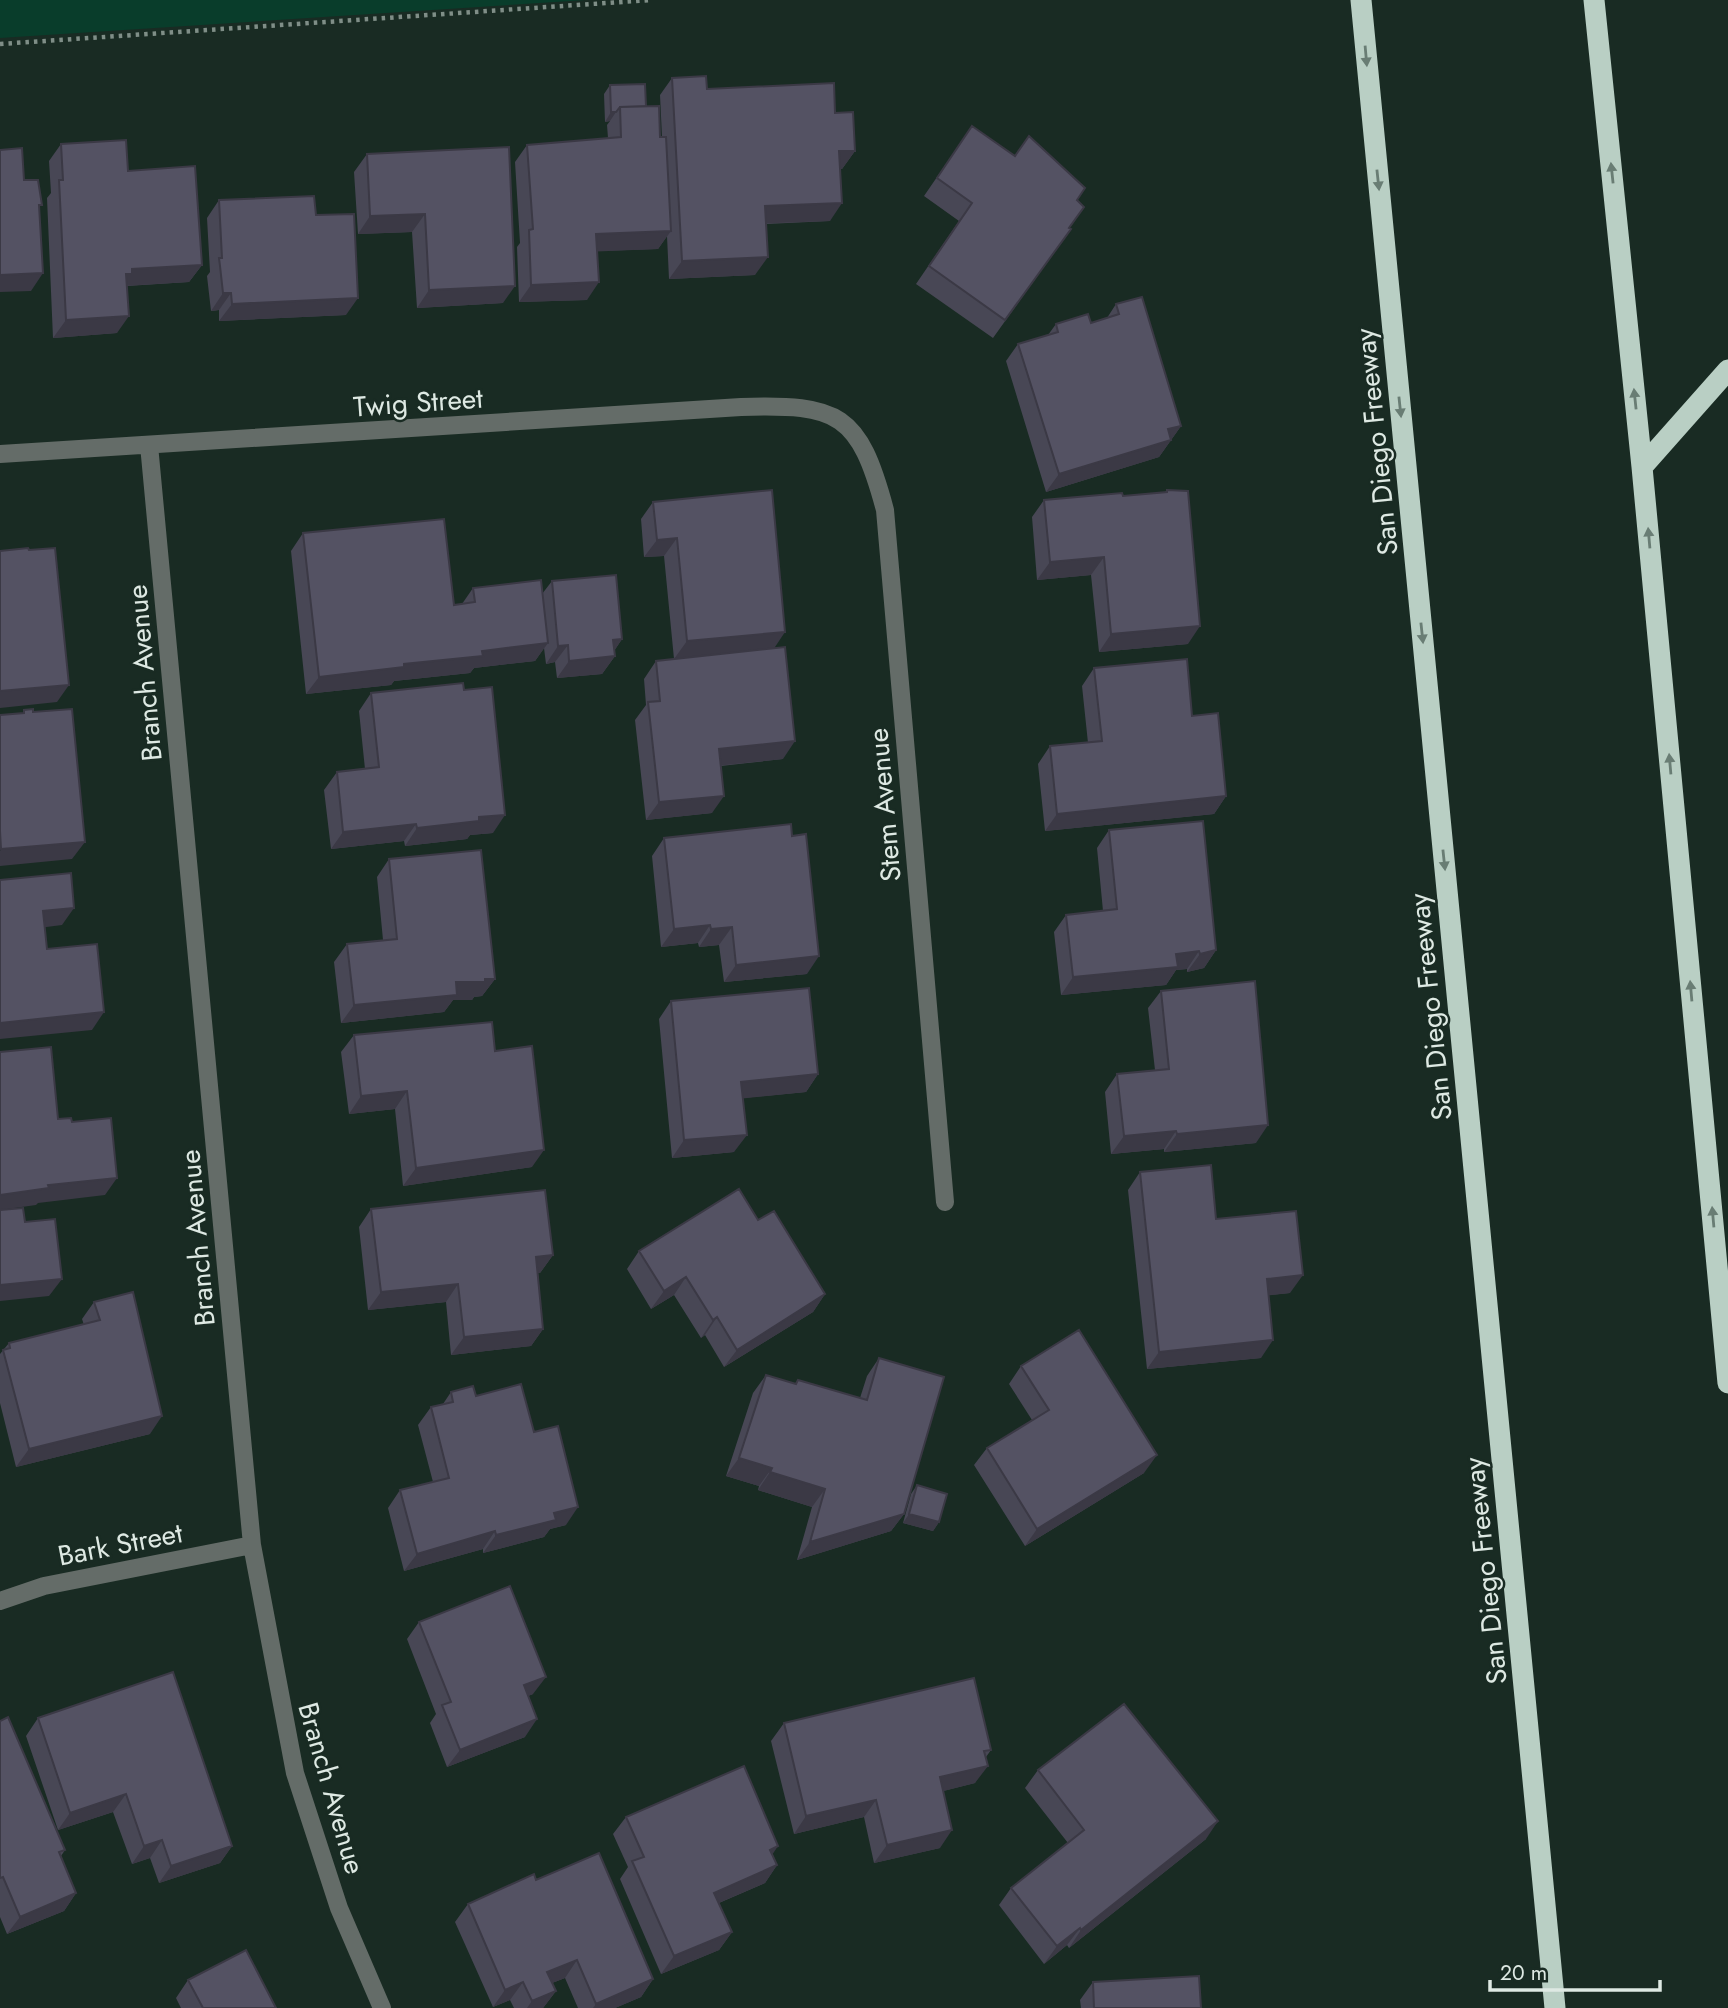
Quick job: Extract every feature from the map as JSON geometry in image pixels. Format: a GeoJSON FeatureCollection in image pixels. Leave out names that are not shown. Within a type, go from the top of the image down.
{"type":"FeatureCollection","features":[{"type":"Feature","properties":{"kind":"highway","name":"San Diego Freeway"},"geometry":{"type":"LineString","coordinates":[[1361,0],[1555,2008]]}},
{"type":"Feature","properties":{"kind":"highway"},"geometry":{"type":"LineString","coordinates":[[1594,0],[1642,467],[1728,1383]]}},
{"type":"Feature","properties":{"kind":"highway"},"geometry":{"type":"LineString","coordinates":[[1642,467],[1728,370]]}},
{"type":"Feature","properties":{"kind":"street","name":"Twig Street"},"geometry":{"type":"LineString","coordinates":[[0,454],[781,406],[817,409],[837,418]]}},
{"type":"Feature","properties":{"kind":"street","name":"Stem Avenue"},"geometry":{"type":"LineString","coordinates":[[837,418],[858,438],[872,460],[885,510],[945,1202]]}},
{"type":"Feature","properties":{"kind":"street","name":"Branch Avenue"},"geometry":{"type":"LineString","coordinates":[[149,445],[252,1545],[295,1773],[340,1908],[382,2008]]}},
{"type":"Feature","properties":{"kind":"street","name":"Bark Street"},"geometry":{"type":"LineString","coordinates":[[0,1601],[44,1586],[252,1545]]}},
{"type":"Feature","properties":{"kind":"path"},"geometry":{"type":"LineString","coordinates":[[0,44],[651,0]]}},
{"type":"Feature","properties":{"kind":"green space"},"geometry":{"type":"Polygon","coordinates":[[[0,0],[586,0],[0,38],[0,0]]]}},
{"type":"Feature","properties":{"kind":"building"},"geometry":{"type":"Polygon","coordinates":[[[706,76],[707,89],[834,83],[835,113],[853,112],[855,151],[839,151],[842,203],[765,206],[768,257],[682,261],[672,78],[706,76]]]}},
{"type":"Feature","properties":{"kind":"building"},"geometry":{"type":"Polygon","coordinates":[[[645,84],[646,106],[620,107],[616,112],[611,112],[610,85],[645,84]]]}},
{"type":"Feature","properties":{"kind":"building"},"geometry":{"type":"Polygon","coordinates":[[[659,106],[660,137],[666,137],[671,231],[596,234],[599,282],[531,285],[529,230],[533,229],[527,145],[621,137],[620,107],[659,106]]]}},
{"type":"Feature","properties":{"kind":"building"},"geometry":{"type":"Polygon","coordinates":[[[972,126],[1015,156],[1029,136],[1085,188],[1077,200],[1084,207],[1069,228],[1071,229],[1005,320],[929,266],[972,203],[937,178],[972,126]]]}},
{"type":"Feature","properties":{"kind":"building"},"geometry":{"type":"Polygon","coordinates":[[[126,140],[128,171],[195,166],[202,265],[132,269],[132,274],[126,274],[129,316],[66,320],[59,180],[63,180],[61,144],[126,140]]]}},
{"type":"Feature","properties":{"kind":"building"},"geometry":{"type":"Polygon","coordinates":[[[509,147],[515,286],[429,290],[425,214],[370,216],[367,154],[509,147]]]}},
{"type":"Feature","properties":{"kind":"building"},"geometry":{"type":"Polygon","coordinates":[[[22,148],[24,180],[38,180],[42,205],[39,205],[43,273],[0,275],[0,150],[22,148]]]}},
{"type":"Feature","properties":{"kind":"building"},"geometry":{"type":"Polygon","coordinates":[[[314,196],[316,215],[354,214],[358,298],[232,304],[231,293],[223,293],[219,258],[222,258],[219,200],[314,196]]]}},
{"type":"Feature","properties":{"kind":"building"},"geometry":{"type":"Polygon","coordinates":[[[1142,297],[1181,426],[1168,429],[1171,440],[1059,474],[1018,344],[1058,332],[1056,324],[1088,314],[1091,323],[1119,314],[1116,304],[1142,297]]]}},
{"type":"Feature","properties":{"kind":"building"},"geometry":{"type":"Polygon","coordinates":[[[772,490],[785,632],[687,641],[677,538],[657,540],[653,502],[772,490]]]}},
{"type":"Feature","properties":{"kind":"building"},"geometry":{"type":"Polygon","coordinates":[[[1167,490],[1188,491],[1200,626],[1111,634],[1104,557],[1050,562],[1044,500],[1122,493],[1123,496],[1167,490]]]}},
{"type":"Feature","properties":{"kind":"building"},"geometry":{"type":"Polygon","coordinates":[[[444,519],[454,605],[475,602],[473,588],[541,580],[548,643],[482,651],[483,656],[319,677],[303,533],[444,519]]]}},
{"type":"Feature","properties":{"kind":"building"},"geometry":{"type":"Polygon","coordinates":[[[55,548],[69,685],[0,691],[0,551],[55,548]]]}},
{"type":"Feature","properties":{"kind":"building"},"geometry":{"type":"Polygon","coordinates":[[[616,575],[622,639],[613,640],[615,656],[569,661],[568,645],[558,646],[552,581],[616,575]]]}},
{"type":"Feature","properties":{"kind":"building"},"geometry":{"type":"Polygon","coordinates":[[[785,647],[795,741],[719,749],[724,796],[659,802],[648,702],[660,701],[656,661],[785,647]]]}},
{"type":"Feature","properties":{"kind":"building"},"geometry":{"type":"Polygon","coordinates":[[[1187,659],[1192,716],[1218,713],[1226,796],[1057,814],[1050,746],[1102,741],[1094,668],[1187,659]]]}},
{"type":"Feature","properties":{"kind":"building"},"geometry":{"type":"Polygon","coordinates":[[[463,683],[464,690],[492,687],[505,815],[479,817],[479,821],[417,828],[416,824],[343,832],[337,772],[379,767],[371,693],[463,683]]]}},
{"type":"Feature","properties":{"kind":"building"},"geometry":{"type":"Polygon","coordinates":[[[33,709],[33,712],[72,709],[85,842],[1,849],[0,715],[24,713],[24,710],[33,709]]]}},
{"type":"Feature","properties":{"kind":"building"},"geometry":{"type":"Polygon","coordinates":[[[1203,821],[1216,950],[1200,954],[1199,951],[1176,954],[1178,967],[1073,977],[1066,915],[1117,909],[1109,830],[1203,821]]]}},
{"type":"Feature","properties":{"kind":"building"},"geometry":{"type":"Polygon","coordinates":[[[791,824],[792,836],[806,834],[819,956],[736,965],[732,927],[711,929],[710,925],[674,929],[664,838],[791,824]]]}},
{"type":"Feature","properties":{"kind":"building"},"geometry":{"type":"Polygon","coordinates":[[[481,850],[495,979],[485,979],[485,982],[456,982],[457,995],[354,1005],[347,944],[397,939],[389,859],[481,850]]]}},
{"type":"Feature","properties":{"kind":"building"},"geometry":{"type":"Polygon","coordinates":[[[71,873],[74,908],[43,911],[47,949],[97,944],[104,1012],[0,1023],[0,880],[71,873]]]}},
{"type":"Feature","properties":{"kind":"building"},"geometry":{"type":"Polygon","coordinates":[[[1255,981],[1268,1125],[1124,1136],[1117,1074],[1169,1069],[1161,991],[1255,981]]]}},
{"type":"Feature","properties":{"kind":"building"},"geometry":{"type":"Polygon","coordinates":[[[809,988],[818,1074],[741,1082],[747,1135],[684,1140],[671,1001],[809,988]]]}},
{"type":"Feature","properties":{"kind":"building"},"geometry":{"type":"Polygon","coordinates":[[[492,1022],[495,1051],[532,1046],[544,1150],[416,1168],[407,1091],[361,1096],[354,1035],[492,1022]]]}},
{"type":"Feature","properties":{"kind":"building"},"geometry":{"type":"Polygon","coordinates":[[[51,1047],[58,1119],[71,1118],[72,1122],[111,1118],[117,1178],[48,1185],[49,1188],[0,1195],[0,1052],[51,1047]]]}},
{"type":"Feature","properties":{"kind":"building"},"geometry":{"type":"Polygon","coordinates":[[[1211,1165],[1216,1219],[1296,1211],[1303,1275],[1267,1279],[1273,1340],[1159,1352],[1140,1172],[1211,1165]]]}},
{"type":"Feature","properties":{"kind":"building"},"geometry":{"type":"Polygon","coordinates":[[[739,1189],[758,1220],[774,1211],[825,1294],[737,1350],[717,1317],[713,1320],[686,1277],[664,1291],[639,1251],[739,1189]]]}},
{"type":"Feature","properties":{"kind":"building"},"geometry":{"type":"Polygon","coordinates":[[[545,1190],[553,1255],[536,1257],[543,1329],[464,1337],[458,1284],[381,1292],[371,1209],[545,1190]]]}},
{"type":"Feature","properties":{"kind":"building"},"geometry":{"type":"Polygon","coordinates":[[[23,1208],[25,1222],[55,1219],[62,1279],[0,1285],[0,1210],[23,1208]]]}},
{"type":"Feature","properties":{"kind":"building"},"geometry":{"type":"Polygon","coordinates":[[[133,1292],[162,1416],[29,1449],[3,1350],[10,1348],[9,1343],[100,1320],[94,1302],[133,1292]]]}},
{"type":"Feature","properties":{"kind":"building"},"geometry":{"type":"Polygon","coordinates":[[[1079,1330],[1157,1455],[1037,1529],[987,1448],[1049,1410],[1021,1366],[1079,1330]]]}},
{"type":"Feature","properties":{"kind":"building"},"geometry":{"type":"Polygon","coordinates":[[[879,1358],[944,1377],[904,1514],[810,1542],[825,1489],[770,1472],[772,1468],[739,1458],[766,1375],[796,1384],[798,1380],[867,1400],[879,1358]]]}},
{"type":"Feature","properties":{"kind":"building"},"geometry":{"type":"Polygon","coordinates":[[[521,1384],[534,1432],[558,1426],[578,1507],[554,1513],[556,1520],[496,1535],[495,1531],[417,1554],[400,1490],[449,1478],[431,1407],[453,1402],[451,1392],[473,1386],[476,1396],[521,1384]]]}},
{"type":"Feature","properties":{"kind":"building"},"geometry":{"type":"Polygon","coordinates":[[[917,1485],[947,1494],[939,1522],[909,1514],[917,1485]]]}},
{"type":"Feature","properties":{"kind":"building"},"geometry":{"type":"Polygon","coordinates":[[[510,1586],[546,1677],[524,1685],[537,1719],[460,1750],[442,1705],[451,1702],[419,1622],[510,1586]]]}},
{"type":"Feature","properties":{"kind":"building"},"geometry":{"type":"Polygon","coordinates":[[[173,1672],[232,1846],[171,1866],[162,1840],[144,1846],[126,1794],[70,1813],[38,1718],[173,1672]]]}},
{"type":"Feature","properties":{"kind":"building"},"geometry":{"type":"Polygon","coordinates":[[[974,1678],[991,1750],[984,1751],[988,1766],[940,1777],[952,1830],[887,1845],[876,1800],[806,1816],[784,1723],[974,1678]]]}},
{"type":"Feature","properties":{"kind":"building"},"geometry":{"type":"Polygon","coordinates":[[[1124,1704],[1218,1821],[1057,1946],[1011,1888],[1084,1830],[1038,1770],[1124,1704]]]}},
{"type":"Feature","properties":{"kind":"building"},"geometry":{"type":"Polygon","coordinates":[[[8,1717],[65,1850],[59,1852],[76,1893],[20,1917],[3,1877],[0,1878],[0,1721],[8,1717]]]}},
{"type":"Feature","properties":{"kind":"building"},"geometry":{"type":"Polygon","coordinates":[[[744,1766],[778,1846],[770,1850],[777,1865],[714,1893],[732,1932],[674,1956],[632,1861],[644,1857],[626,1817],[744,1766]]]}},
{"type":"Feature","properties":{"kind":"building"},"geometry":{"type":"Polygon","coordinates":[[[599,1853],[653,1979],[596,2004],[577,1960],[547,1972],[556,1991],[532,2001],[523,1982],[505,1990],[468,1904],[534,1874],[536,1880],[599,1853]]]}},
{"type":"Feature","properties":{"kind":"building"},"geometry":{"type":"Polygon","coordinates":[[[246,1950],[276,2008],[203,2008],[188,1980],[246,1950]]]}},
{"type":"Feature","properties":{"kind":"building"},"geometry":{"type":"Polygon","coordinates":[[[1199,1976],[1201,2008],[1094,2008],[1093,1982],[1199,1976]]]}}]}
